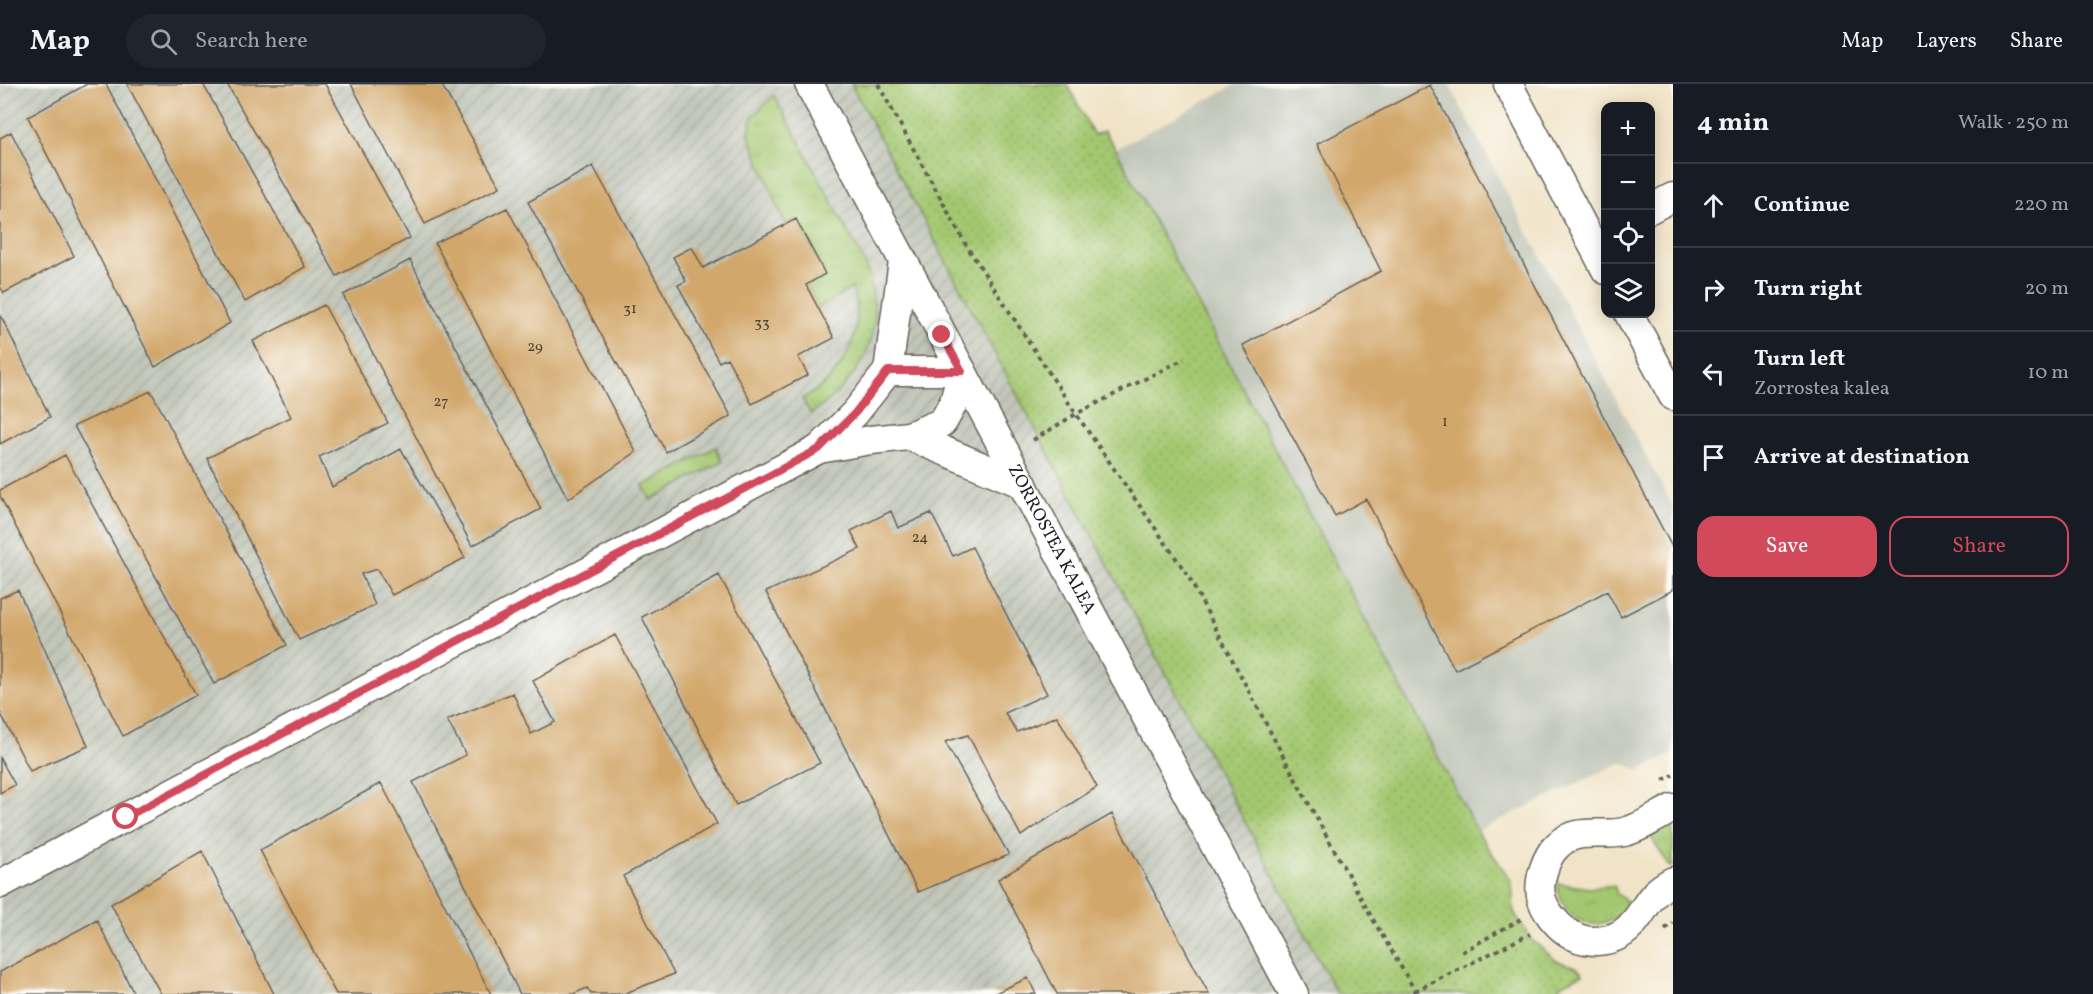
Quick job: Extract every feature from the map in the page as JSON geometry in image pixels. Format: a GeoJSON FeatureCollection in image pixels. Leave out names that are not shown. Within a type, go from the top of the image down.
{"type":"FeatureCollection","features":[{"type":"Feature","properties":{"kind":"street","name":"ZORROSTEA KALEA"},"geometry":{"type":"LineString","coordinates":[[809,84],[1294,994]]}},
{"type":"Feature","properties":{"kind":"street"},"geometry":{"type":"LineString","coordinates":[[1508,84],[1598,237],[1604,264]]}},
{"type":"Feature","properties":{"kind":"street"},"geometry":{"type":"LineString","coordinates":[[1655,206],[1673,197]]}},
{"type":"Feature","properties":{"kind":"street"},"geometry":{"type":"LineString","coordinates":[[0,884],[819,449],[855,413],[888,371],[903,261]]}},
{"type":"Feature","properties":{"kind":"street"},"geometry":{"type":"LineString","coordinates":[[1631,318],[1673,396]]}},
{"type":"Feature","properties":{"kind":"street"},"geometry":{"type":"LineString","coordinates":[[819,449],[909,436],[943,422],[954,402],[962,371],[888,371]]}},
{"type":"Feature","properties":{"kind":"street"},"geometry":{"type":"LineString","coordinates":[[909,436],[1023,484]]}},
{"type":"Feature","properties":{"kind":"street"},"geometry":{"type":"LineString","coordinates":[[1673,808],[1624,832],[1581,834],[1558,845],[1545,866],[1540,887],[1541,896],[1551,917],[1571,935],[1582,939],[1605,940],[1615,937],[1629,927],[1654,892],[1673,881]]}},
{"type":"Feature","properties":{"kind":"path"},"geometry":{"type":"LineString","coordinates":[[878,84],[966,245],[1076,414],[1187,574],[1305,797],[1416,992],[1532,933]]}},
{"type":"Feature","properties":{"kind":"path"},"geometry":{"type":"LineString","coordinates":[[1033,440],[1076,414],[1184,359]]}},
{"type":"Feature","properties":{"kind":"path"},"geometry":{"type":"LineString","coordinates":[[1663,780],[1673,775]]}},
{"type":"Feature","properties":{"kind":"path"},"geometry":{"type":"LineString","coordinates":[[1520,910],[1522,918],[1539,940]]}},
{"type":"Feature","properties":{"kind":"path"},"geometry":{"type":"LineString","coordinates":[[1462,952],[1522,918]]}},
{"type":"Feature","properties":{"kind":"path"},"geometry":{"type":"LineString","coordinates":[[1664,930],[1673,923]]}},
{"type":"Feature","properties":{"kind":"shaded area"},"geometry":{"type":"Polygon","coordinates":[[[0,84],[851,84],[1337,994],[0,994],[0,84]]]}},
{"type":"Feature","properties":{"kind":"shaded area"},"geometry":{"type":"Polygon","coordinates":[[[1237,84],[1449,84],[1673,507],[1673,753],[1639,771],[1622,762],[1477,831],[1116,149],[1237,84]]]}},
{"type":"Feature","properties":{"kind":"green space"},"geometry":{"type":"Polygon","coordinates":[[[851,84],[1067,84],[1094,135],[1104,131],[1116,149],[1477,831],[1512,882],[1514,913],[1532,940],[1557,961],[1576,967],[1583,974],[1559,986],[1562,994],[1337,994],[851,84]]]}},
{"type":"Feature","properties":{"kind":"green space"},"geometry":{"type":"Polygon","coordinates":[[[774,95],[866,265],[874,303],[873,331],[863,360],[835,395],[811,414],[802,399],[829,379],[840,366],[854,337],[857,321],[856,305],[852,288],[818,308],[806,285],[825,274],[796,219],[785,224],[749,136],[752,117],[774,95]]]}},
{"type":"Feature","properties":{"kind":"green space"},"geometry":{"type":"Polygon","coordinates":[[[716,447],[722,462],[651,500],[643,486],[716,447]]]}},
{"type":"Feature","properties":{"kind":"green space"},"geometry":{"type":"Polygon","coordinates":[[[1673,823],[1673,866],[1670,867],[1650,836],[1673,823]]]}},
{"type":"Feature","properties":{"kind":"green space"},"geometry":{"type":"Polygon","coordinates":[[[1557,883],[1589,888],[1614,885],[1617,894],[1631,904],[1620,915],[1609,921],[1597,924],[1586,923],[1575,918],[1567,910],[1557,883]]]}},
{"type":"Feature","properties":{"kind":"building"},"geometry":{"type":"Polygon","coordinates":[[[87,84],[106,84],[230,323],[155,367],[28,117],[87,84]]]}},
{"type":"Feature","properties":{"kind":"building"},"geometry":{"type":"Polygon","coordinates":[[[127,84],[203,84],[305,267],[245,302],[127,84]]]}},
{"type":"Feature","properties":{"kind":"building"},"geometry":{"type":"Polygon","coordinates":[[[227,84],[325,84],[410,238],[337,276],[227,84]]]}},
{"type":"Feature","properties":{"kind":"building"},"geometry":{"type":"Polygon","coordinates":[[[351,84],[441,84],[500,187],[425,224],[351,84]]]}},
{"type":"Feature","properties":{"kind":"building"},"geometry":{"type":"Polygon","coordinates":[[[1430,85],[1673,549],[1673,590],[1621,617],[1607,591],[1455,670],[1366,499],[1335,516],[1243,345],[1381,271],[1317,144],[1430,85]]]}},
{"type":"Feature","properties":{"kind":"building"},"geometry":{"type":"Polygon","coordinates":[[[11,132],[74,256],[4,293],[0,286],[0,138],[11,132]]]}},
{"type":"Feature","properties":{"kind":"building"},"geometry":{"type":"Polygon","coordinates":[[[593,166],[731,416],[666,452],[528,202],[593,166]]]}},
{"type":"Feature","properties":{"kind":"building"},"geometry":{"type":"Polygon","coordinates":[[[507,208],[636,452],[568,499],[435,243],[507,208]]]}},
{"type":"Feature","properties":{"kind":"building"},"geometry":{"type":"Polygon","coordinates":[[[796,219],[825,274],[806,285],[834,338],[798,357],[808,375],[752,404],[727,358],[719,362],[678,285],[686,281],[673,257],[692,247],[703,268],[796,219]]]}},
{"type":"Feature","properties":{"kind":"building"},"geometry":{"type":"Polygon","coordinates":[[[410,260],[541,509],[472,546],[343,295],[410,260]]]}},
{"type":"Feature","properties":{"kind":"building"},"geometry":{"type":"Polygon","coordinates":[[[324,305],[388,423],[319,457],[332,487],[401,449],[465,558],[392,595],[377,569],[361,574],[375,605],[299,640],[207,458],[291,417],[253,341],[324,305]]]}},
{"type":"Feature","properties":{"kind":"building"},"geometry":{"type":"Polygon","coordinates":[[[0,314],[50,417],[0,444],[0,314]]]}},
{"type":"Feature","properties":{"kind":"building"},"geometry":{"type":"Polygon","coordinates":[[[151,391],[287,645],[214,684],[74,426],[151,391]]]}},
{"type":"Feature","properties":{"kind":"building"},"geometry":{"type":"Polygon","coordinates":[[[65,455],[196,695],[123,736],[0,496],[0,490],[65,455]]]}},
{"type":"Feature","properties":{"kind":"building"},"geometry":{"type":"Polygon","coordinates":[[[891,511],[898,528],[931,513],[953,556],[972,547],[1047,694],[1005,713],[1017,732],[1057,716],[1097,787],[1021,836],[968,735],[945,742],[1009,855],[918,892],[766,592],[860,549],[851,531],[891,511]]]}},
{"type":"Feature","properties":{"kind":"building"},"geometry":{"type":"Polygon","coordinates":[[[719,575],[820,763],[736,805],[642,617],[719,575]]]}},
{"type":"Feature","properties":{"kind":"building"},"geometry":{"type":"Polygon","coordinates":[[[18,590],[88,746],[30,771],[0,712],[0,598],[18,590]]]}},
{"type":"Feature","properties":{"kind":"building"},"geometry":{"type":"Polygon","coordinates":[[[615,635],[717,824],[623,876],[674,974],[623,994],[591,994],[587,988],[573,994],[520,994],[413,782],[466,755],[447,720],[513,693],[531,734],[555,722],[533,681],[615,635]]]}},
{"type":"Feature","properties":{"kind":"building"},"geometry":{"type":"Polygon","coordinates":[[[0,758],[15,785],[0,793],[0,758]]]}},
{"type":"Feature","properties":{"kind":"building"},"geometry":{"type":"Polygon","coordinates":[[[381,783],[491,994],[336,994],[260,850],[381,783]]]}},
{"type":"Feature","properties":{"kind":"building"},"geometry":{"type":"Polygon","coordinates":[[[1112,814],[1209,994],[1057,994],[998,879],[1112,814]]]}},
{"type":"Feature","properties":{"kind":"building"},"geometry":{"type":"Polygon","coordinates":[[[202,851],[274,994],[161,994],[111,904],[202,851]]]}},
{"type":"Feature","properties":{"kind":"building"},"geometry":{"type":"Polygon","coordinates":[[[97,920],[134,994],[0,994],[0,972],[97,920]]]}},
{"type":"Feature","properties":{"kind":"building"},"geometry":{"type":"Polygon","coordinates":[[[1028,978],[1036,994],[993,994],[1028,978]]]}},
{"type":"Feature","properties":{"kind":"route"},"geometry":{"type":"LineString","coordinates":[[126,817],[819,449],[855,413],[888,371],[962,371],[942,335]]}}]}
